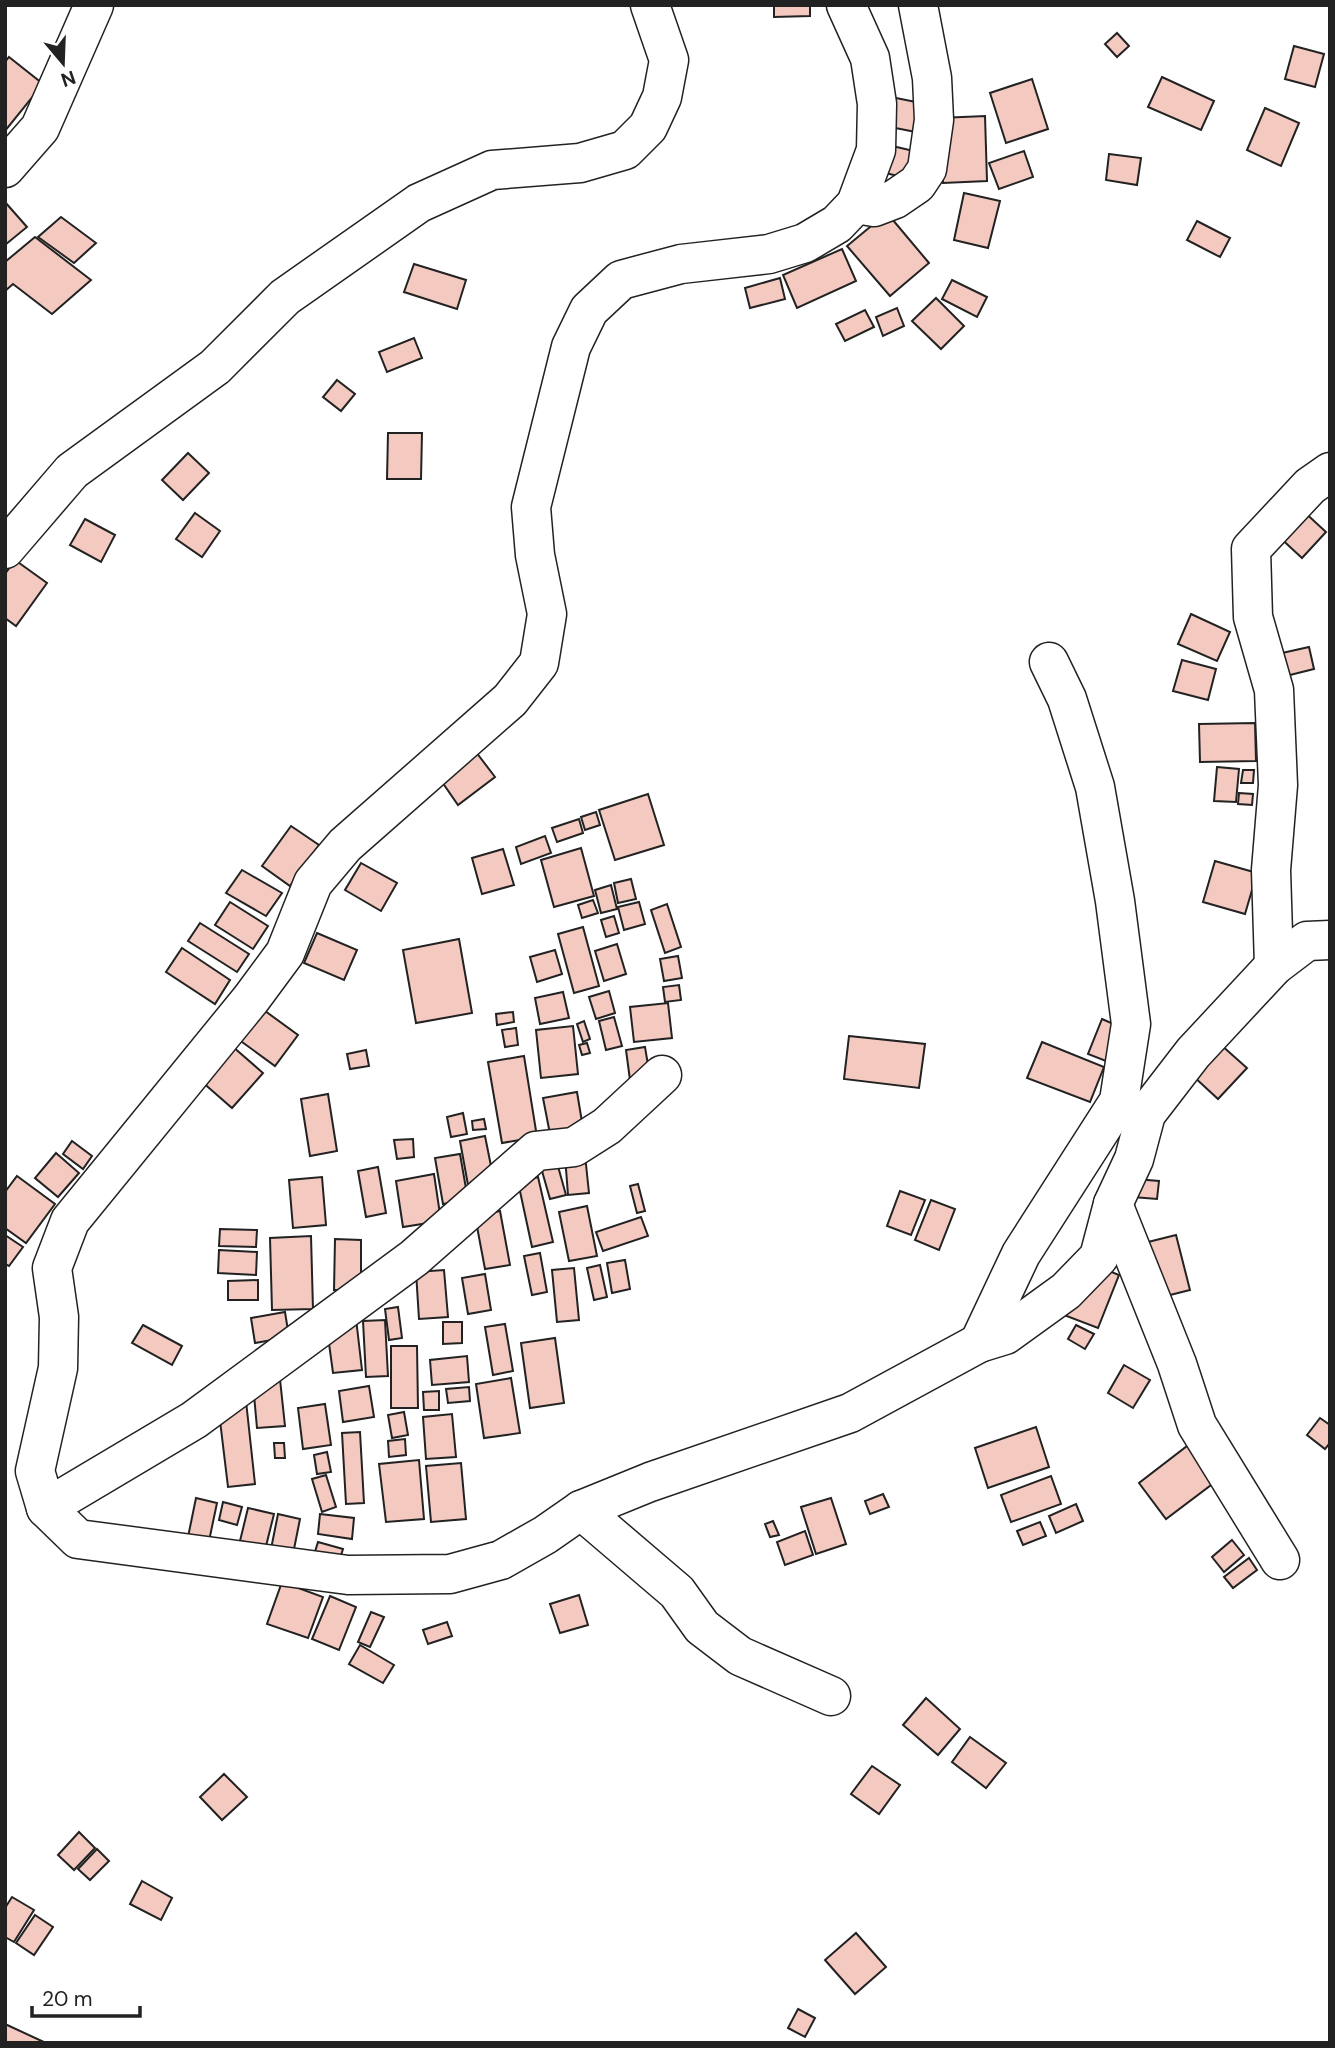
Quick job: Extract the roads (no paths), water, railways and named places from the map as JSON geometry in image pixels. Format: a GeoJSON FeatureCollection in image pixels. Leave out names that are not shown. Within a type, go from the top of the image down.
{"type":"FeatureCollection","features":[{"type":"Feature","properties":{"kind":"street"},"geometry":{"type":"LineString","coordinates":[[5,168],[40,128],[94,5]]}},
{"type":"Feature","properties":{"kind":"street"},"geometry":{"type":"LineString","coordinates":[[5,549],[72,471],[215,367],[285,297],[419,203],[492,170],[580,163],[625,150],[648,127],[662,97],[667,72],[669,60],[650,5]]}},
{"type":"Feature","properties":{"kind":"street"},"geometry":{"type":"LineString","coordinates":[[846,5],[870,58],[877,104],[876,150],[856,204],[837,224],[805,243],[769,254],[681,264],[621,280],[589,310],[571,347],[531,508],[535,555],[547,614],[539,663],[510,700],[345,845],[313,883],[285,953],[251,999],[70,1221],[52,1268],[59,1317],[58,1368],[35,1471],[46,1508],[78,1539],[348,1575],[450,1574],[501,1560],[545,1535],[581,1510],[650,1482],[850,1413],[979,1343],[1005,1335],[1066,1291],[1099,1257],[1113,1204],[1134,1159],[1146,1114],[1193,1053],[1274,966],[1307,941],[1330,940]]}},
{"type":"Feature","properties":{"kind":"street"},"geometry":{"type":"LineString","coordinates":[[856,204],[874,207],[895,199],[917,184],[927,169],[934,120],[932,78],[918,5]]}},
{"type":"Feature","properties":{"kind":"street"},"geometry":{"type":"LineString","coordinates":[[1274,966],[1271,870],[1278,785],[1275,690],[1253,617],[1251,549],[1310,486],[1330,472]]}},
{"type":"Feature","properties":{"kind":"street"},"geometry":{"type":"LineString","coordinates":[[979,1343],[1021,1254],[1119,1101],[1131,1024],[1115,901],[1095,787],[1066,699],[1049,662]]}},
{"type":"Feature","properties":{"kind":"street"},"geometry":{"type":"LineString","coordinates":[[46,1508],[194,1420],[414,1258],[536,1151],[574,1147],[607,1126],[662,1075]]}},
{"type":"Feature","properties":{"kind":"street"},"geometry":{"type":"LineString","coordinates":[[1113,1204],[1177,1364],[1197,1425],[1280,1560]]}},
{"type":"Feature","properties":{"kind":"street"},"geometry":{"type":"LineString","coordinates":[[1021,1254],[1066,1291]]}},
{"type":"Feature","properties":{"kind":"street"},"geometry":{"type":"LineString","coordinates":[[581,1510],[677,1591],[702,1628],[740,1656],[831,1696]]}}]}
